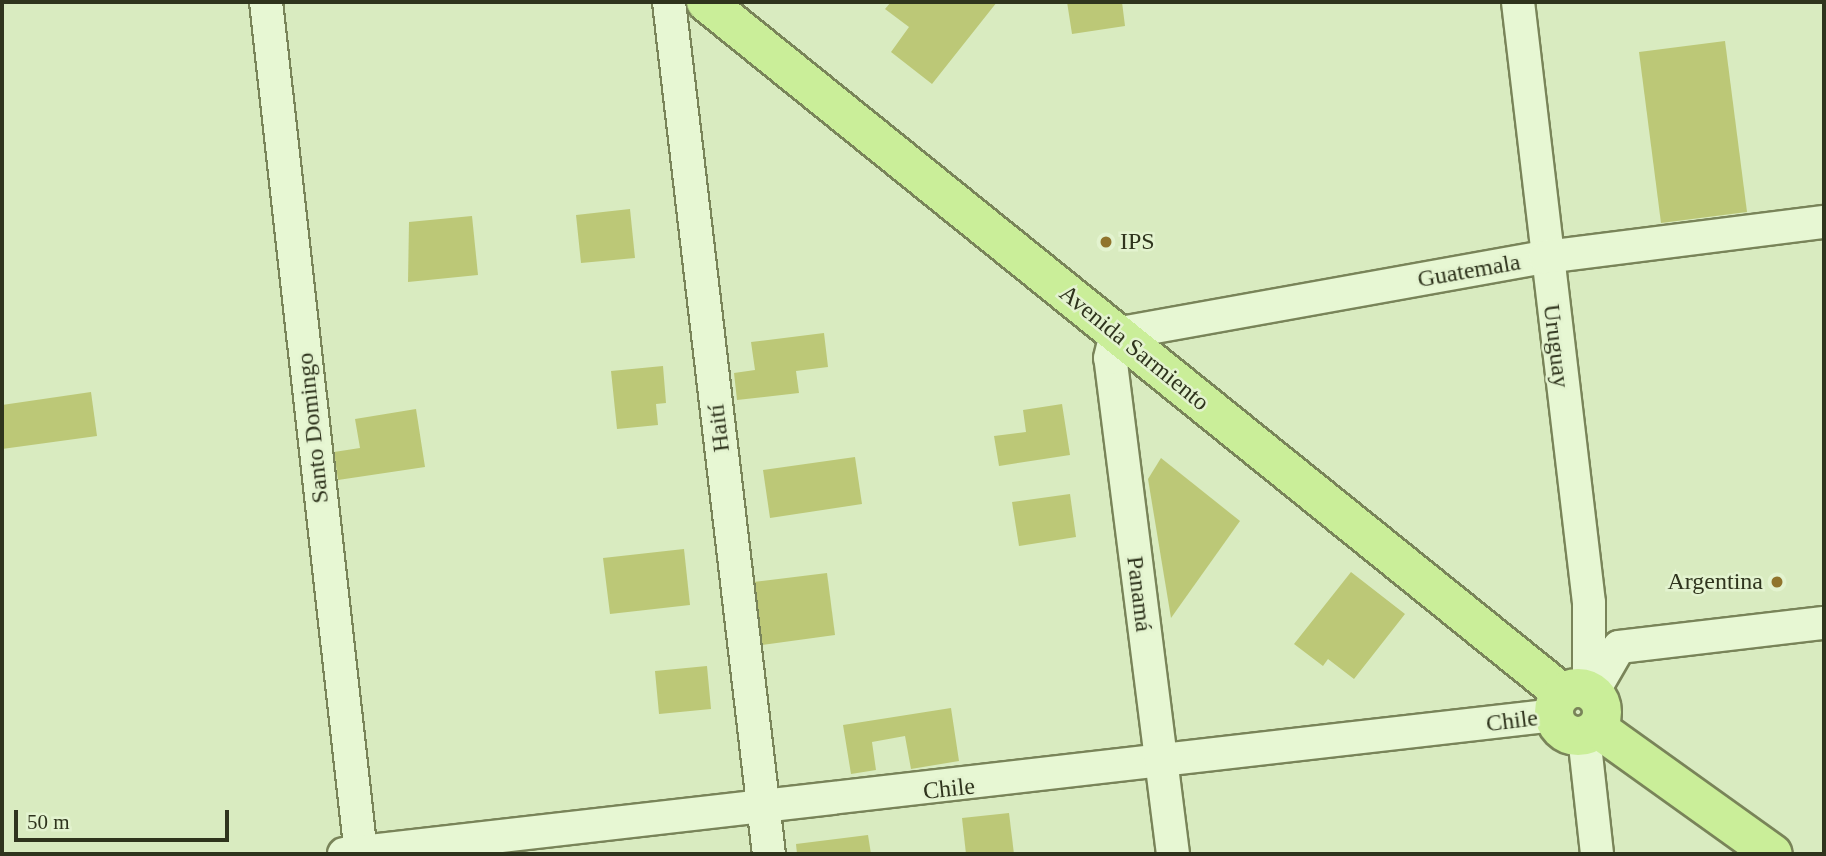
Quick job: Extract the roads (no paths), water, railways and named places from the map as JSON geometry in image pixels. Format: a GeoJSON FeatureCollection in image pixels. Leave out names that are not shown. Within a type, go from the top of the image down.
{"type":"FeatureCollection","features":[{"type":"Feature","properties":{"kind":"main road","name":"Avenida Sarmiento"},"geometry":{"type":"LineString","coordinates":[[706,2],[1580,709],[1773,854]]}},
{"type":"Feature","properties":{"kind":"street","name":"Santo Domingo"},"geometry":{"type":"LineString","coordinates":[[266,2],[355,854]]}},
{"type":"Feature","properties":{"kind":"street","name":"Haití"},"geometry":{"type":"LineString","coordinates":[[668,2],[769,854]]}},
{"type":"Feature","properties":{"kind":"street","name":"Uruguay"},"geometry":{"type":"LineString","coordinates":[[1518,2],[1545,257],[1589,603],[1580,709],[1597,854]]}},
{"type":"Feature","properties":{"kind":"street","name":"Guatemala"},"geometry":{"type":"LineString","coordinates":[[1116,334],[1545,257],[1824,222]]}},
{"type":"Feature","properties":{"kind":"street","name":"Panamá"},"geometry":{"type":"LineString","coordinates":[[1116,334],[1110,358],[1173,854]]}},
{"type":"Feature","properties":{"kind":"street"},"geometry":{"type":"LineString","coordinates":[[1580,709],[1619,647],[1824,623]]}},
{"type":"Feature","properties":{"kind":"street","name":"Chile"},"geometry":{"type":"LineString","coordinates":[[355,854],[1161,765],[1580,709]]}},
{"type":"Feature","properties":{"kind":"place","name":"IPS"},"geometry":{"type":"Point","coordinates":[1106,242]}},
{"type":"Feature","properties":{"kind":"place","name":"Argentina"},"geometry":{"type":"Point","coordinates":[1777,582]}}]}
